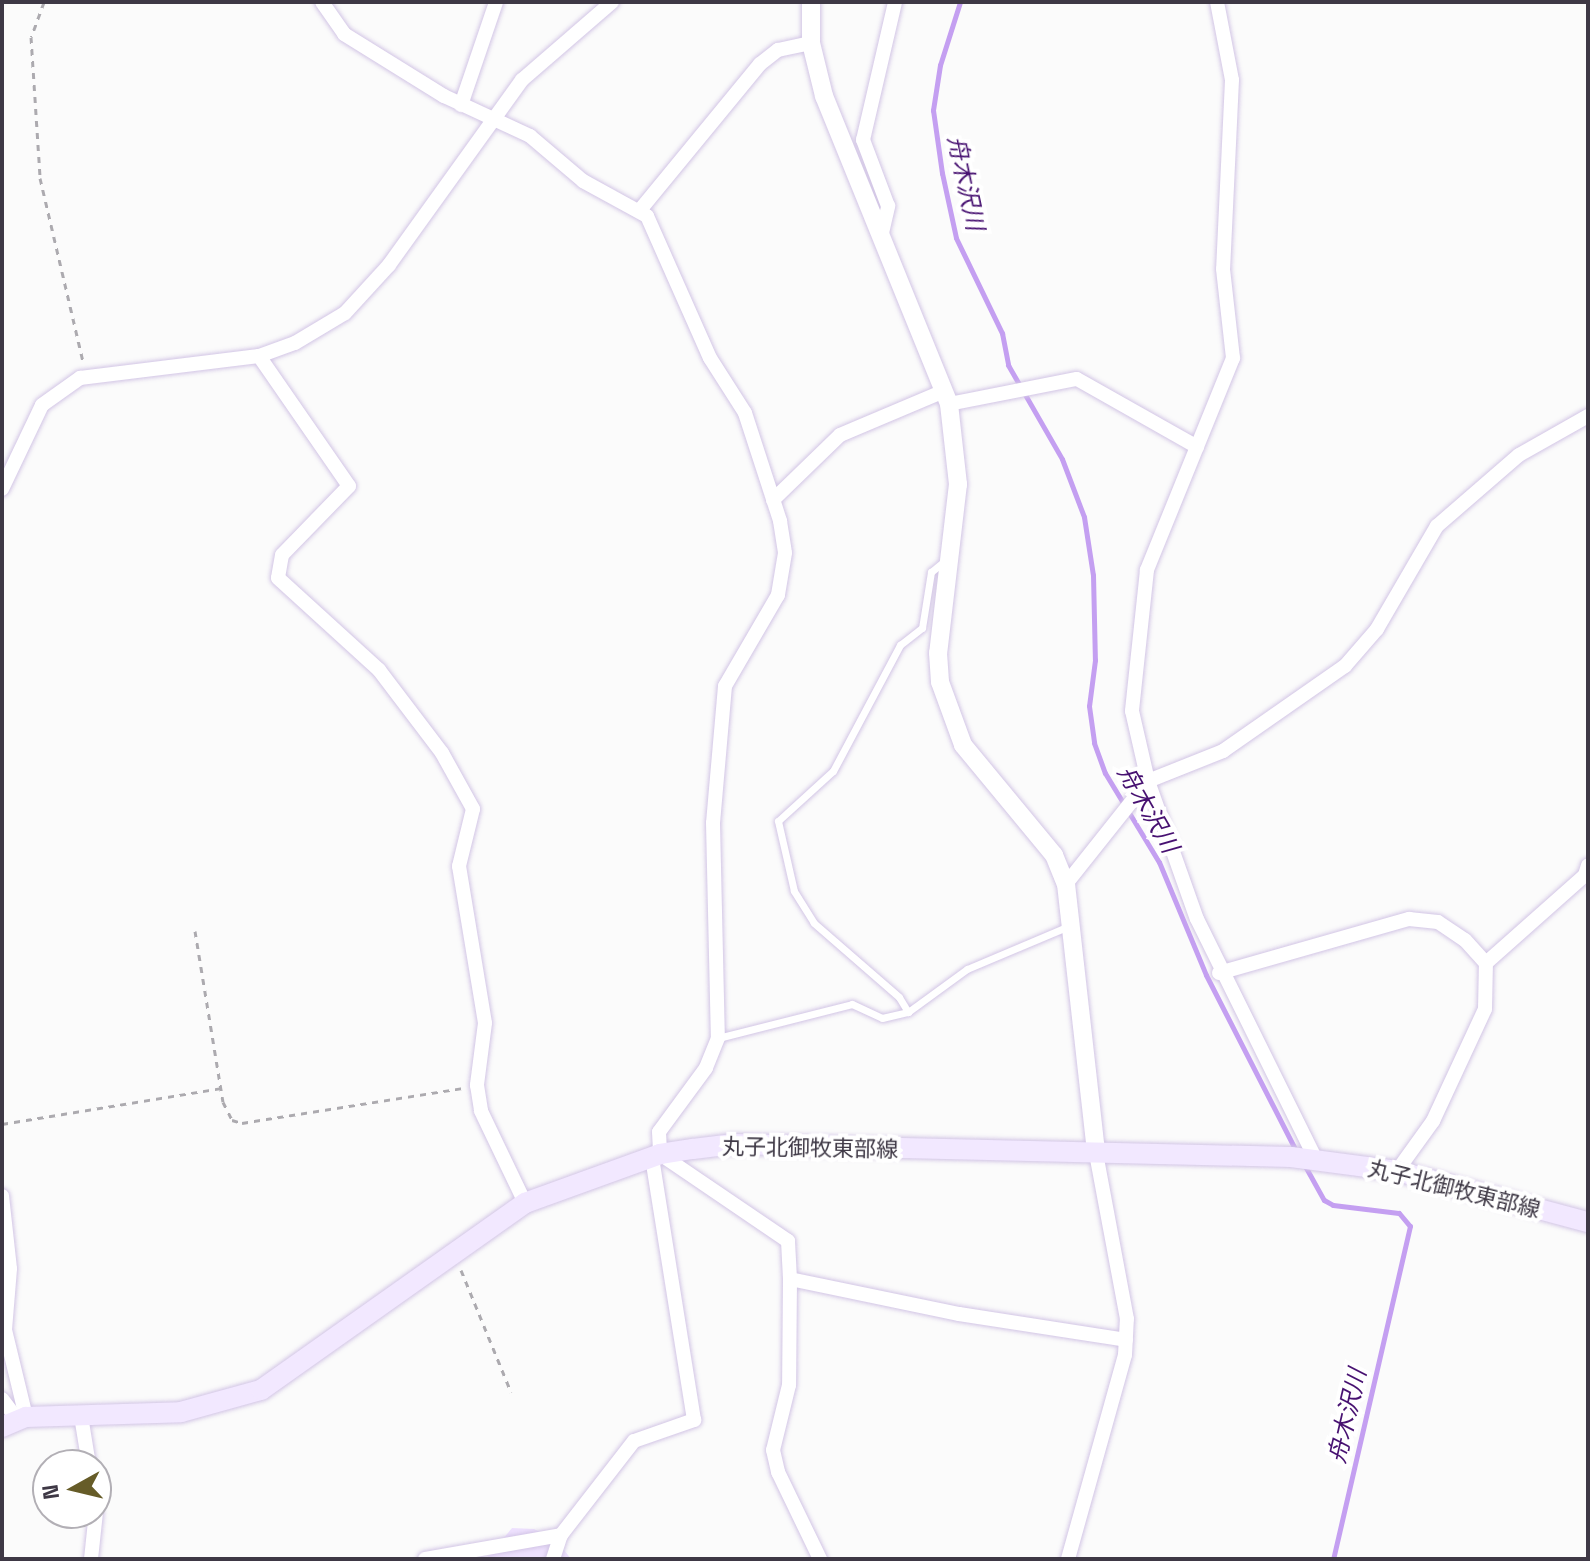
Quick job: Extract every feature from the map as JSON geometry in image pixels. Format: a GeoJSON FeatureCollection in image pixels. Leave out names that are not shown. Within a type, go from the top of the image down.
{"type":"FeatureCollection","features":[{"type":"Feature","properties":{"kind":"main road","name":"丸子北御牧東部線"},"geometry":{"type":"LineString","coordinates":[[15,1421],[181,1412],[261,1390],[525,1203],[656,1155],[732,1144],[1316,1160],[1397,1171],[1588,1222]]}},
{"type":"Feature","properties":{"kind":"street"},"geometry":{"type":"LineString","coordinates":[[322,2],[344,34],[461,105],[530,136],[583,181],[640,210],[657,232],[710,358],[745,413],[773,500],[785,553],[778,595],[725,686],[713,823],[718,1038],[706,1068],[659,1132],[656,1155],[694,1420],[634,1441],[561,1535],[553,1559]]}},
{"type":"Feature","properties":{"kind":"street"},"geometry":{"type":"LineString","coordinates":[[461,105],[496,2]]}},
{"type":"Feature","properties":{"kind":"street"},"geometry":{"type":"LineString","coordinates":[[2,489],[42,405],[58,390],[88,376],[259,356],[324,328],[367,293],[522,80],[612,2]]}},
{"type":"Feature","properties":{"kind":"street"},"geometry":{"type":"LineString","coordinates":[[811,2],[811,43],[824,96],[946,397],[958,484],[938,653],[940,682],[954,726],[978,765],[1054,855],[1066,884],[1075,923],[1096,1153],[1124,1305],[1126,1340],[1118,1394],[1068,1559]]}},
{"type":"Feature","properties":{"kind":"street"},"geometry":{"type":"LineString","coordinates":[[882,233],[888,206],[863,140],[895,2]]}},
{"type":"Feature","properties":{"kind":"street"},"geometry":{"type":"LineString","coordinates":[[1217,2],[1232,80],[1223,269],[1233,358],[1147,570],[1132,711],[1148,781],[1219,973],[1316,1160]]}},
{"type":"Feature","properties":{"kind":"street"},"geometry":{"type":"LineString","coordinates":[[640,210],[760,64],[778,50],[811,43]]}},
{"type":"Feature","properties":{"kind":"street"},"geometry":{"type":"LineString","coordinates":[[259,356],[349,486],[282,555],[278,578],[379,670],[442,753],[473,809],[459,866],[485,1023],[477,1085],[484,1125],[525,1203]]}},
{"type":"Feature","properties":{"kind":"street"},"geometry":{"type":"LineString","coordinates":[[773,500],[840,435],[946,397],[1077,379],[1197,447]]}},
{"type":"Feature","properties":{"kind":"street"},"geometry":{"type":"LineString","coordinates":[[1066,884],[1148,781],[1223,751],[1345,666],[1377,629],[1437,526],[1519,455],[1588,416]]}},
{"type":"Feature","properties":{"kind":"street"},"geometry":{"type":"LineString","coordinates":[[1397,1171],[1433,1121],[1485,1009],[1486,963],[1585,875],[1588,865]]}},
{"type":"Feature","properties":{"kind":"street"},"geometry":{"type":"LineString","coordinates":[[1219,973],[1409,919],[1438,922],[1486,963]]}},
{"type":"Feature","properties":{"kind":"street"},"geometry":{"type":"LineString","coordinates":[[656,1155],[788,1241],[789,1385],[773,1450],[778,1472],[820,1559]]}},
{"type":"Feature","properties":{"kind":"street"},"geometry":{"type":"LineString","coordinates":[[2,1196],[10,1269],[5,1330],[15,1421]]}},
{"type":"Feature","properties":{"kind":"street"},"geometry":{"type":"LineString","coordinates":[[790,1279],[959,1314],[1126,1340]]}},
{"type":"Feature","properties":{"kind":"street"},"geometry":{"type":"LineString","coordinates":[[2,1399],[15,1421]]}},
{"type":"Feature","properties":{"kind":"street"},"geometry":{"type":"LineString","coordinates":[[81,1416],[86,1449]]}},
{"type":"Feature","properties":{"kind":"street"},"geometry":{"type":"LineString","coordinates":[[91,1559],[94,1529]]}},
{"type":"Feature","properties":{"kind":"street"},"geometry":{"type":"LineString","coordinates":[[425,1559],[561,1535]]}},
{"type":"Feature","properties":{"kind":"lane"},"geometry":{"type":"LineString","coordinates":[[908,1012],[899,997],[814,923],[794,891],[778,821],[833,771],[900,645],[922,628],[931,572],[947,558]]}},
{"type":"Feature","properties":{"kind":"lane"},"geometry":{"type":"LineString","coordinates":[[718,1038],[852,1004],[882,1018],[908,1012],[967,969],[1075,923]]}},
{"type":"Feature","properties":{"kind":"path"},"geometry":{"type":"LineString","coordinates":[[44,2],[31,37],[40,178],[72,330],[88,376]]}},
{"type":"Feature","properties":{"kind":"path"},"geometry":{"type":"LineString","coordinates":[[195,931],[221,1088],[232,1120],[242,1123],[477,1085]]}},
{"type":"Feature","properties":{"kind":"path"},"geometry":{"type":"LineString","coordinates":[[2,1124],[221,1088]]}},
{"type":"Feature","properties":{"kind":"path"},"geometry":{"type":"LineString","coordinates":[[455,1255],[511,1392]]}},
{"type":"Feature","properties":{"kind":"shaded area"},"geometry":{"type":"Polygon","coordinates":[[[512,1528],[534,1529],[558,1542],[571,1559],[486,1559],[512,1528]]]}},
{"type":"Feature","properties":{"kind":"waterway"},"geometry":{"type":"LineString","coordinates":[[960,2],[940,65],[933,110],[942,173],[956,238],[1002,333],[1008,365],[1062,459],[1084,517],[1093,575],[1095,660],[1089,706],[1094,743],[1105,773],[1159,862],[1206,975],[1296,1151]]}},
{"type":"Feature","properties":{"kind":"waterway","name":"舟木沢川"},"geometry":{"type":"LineString","coordinates":[[1305,1166],[1324,1200],[1333,1205],[1399,1213],[1410,1226],[1333,1559]]}}]}
